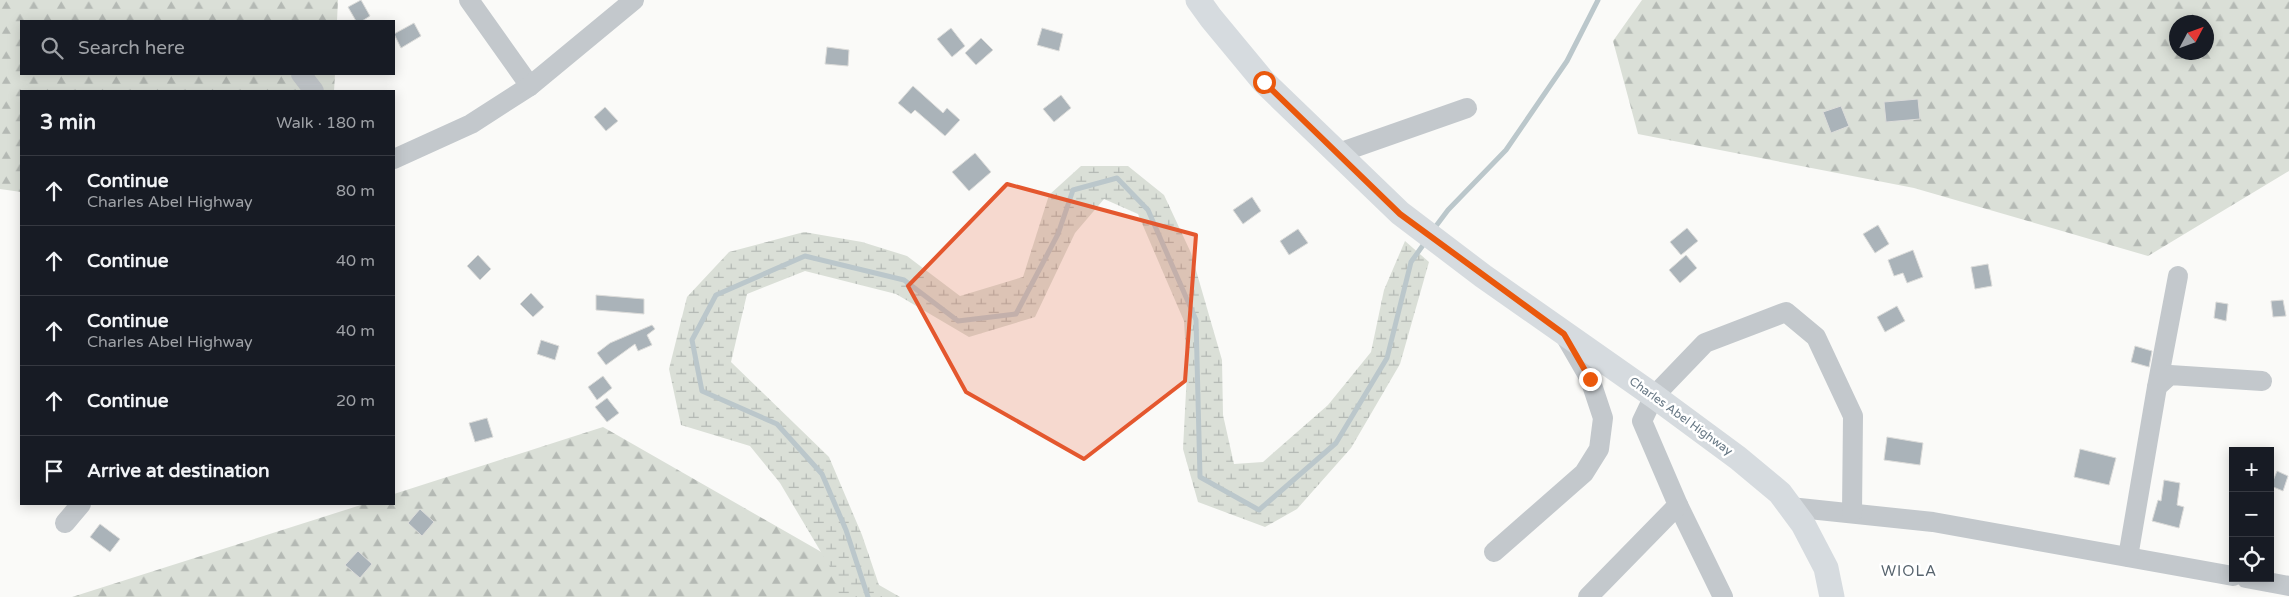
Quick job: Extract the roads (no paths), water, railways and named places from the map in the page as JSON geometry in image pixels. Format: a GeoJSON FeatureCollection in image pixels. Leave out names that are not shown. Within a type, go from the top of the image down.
{"type":"FeatureCollection","features":[{"type":"Feature","properties":{"kind":"main road"},"geometry":{"type":"LineString","coordinates":[[1198,0],[1264,82],[1336,154]]}},
{"type":"Feature","properties":{"kind":"main road","name":"Charles Abel Highway"},"geometry":{"type":"LineString","coordinates":[[1336,154],[1400,214],[1483,276],[1654,396],[1738,458],[1780,493],[1804,524],[1826,568],[1832,597]]}},
{"type":"Feature","properties":{"kind":"street"},"geometry":{"type":"LineString","coordinates":[[469,0],[530,86]]}},
{"type":"Feature","properties":{"kind":"street"},"geometry":{"type":"LineString","coordinates":[[395,159],[471,124],[530,86],[634,0]]}},
{"type":"Feature","properties":{"kind":"street"},"geometry":{"type":"LineString","coordinates":[[302,75],[313,90]]}},
{"type":"Feature","properties":{"kind":"street"},"geometry":{"type":"LineString","coordinates":[[1336,154],[1467,108]]}},
{"type":"Feature","properties":{"kind":"street"},"geometry":{"type":"LineString","coordinates":[[2128,557],[2178,276]]}},
{"type":"Feature","properties":{"kind":"street"},"geometry":{"type":"LineString","coordinates":[[1723,597],[1678,504],[1642,420],[1654,396],[1706,343],[1786,312],[1816,337],[1853,416],[1852,513]]}},
{"type":"Feature","properties":{"kind":"street"},"geometry":{"type":"LineString","coordinates":[[1494,552],[1584,473],[1599,449],[1603,418],[1590,379],[1564,334]]}},
{"type":"Feature","properties":{"kind":"street"},"geometry":{"type":"LineString","coordinates":[[2157,387],[2170,375],[2262,381]]}},
{"type":"Feature","properties":{"kind":"street"},"geometry":{"type":"LineString","coordinates":[[1588,597],[1678,504]]}},
{"type":"Feature","properties":{"kind":"street"},"geometry":{"type":"LineString","coordinates":[[66,523],[80,505]]}},
{"type":"Feature","properties":{"kind":"street"},"geometry":{"type":"LineString","coordinates":[[1790,507],[1933,522],[2229,575]]}},
{"type":"Feature","properties":{"kind":"street"},"geometry":{"type":"LineString","coordinates":[[2268,582],[2289,586]]}},
{"type":"Feature","properties":{"kind":"waterway"},"geometry":{"type":"LineString","coordinates":[[1433,230],[1448,210],[1506,150],[1567,61],[1598,0]]}},
{"type":"Feature","properties":{"kind":"waterway"},"geometry":{"type":"LineString","coordinates":[[868,597],[846,530],[822,474],[777,424],[702,391],[692,340],[716,295],[805,256],[904,280],[958,321],[1016,314],[1058,234],[1073,190],[1117,178],[1148,210],[1196,320],[1200,477],[1259,510],[1336,443],[1387,358],[1411,262],[1426,241]]}},
{"type":"Feature","properties":{"kind":"district","name":"WIOLA"},"geometry":{"type":"Point","coordinates":[1909,571]}}]}
